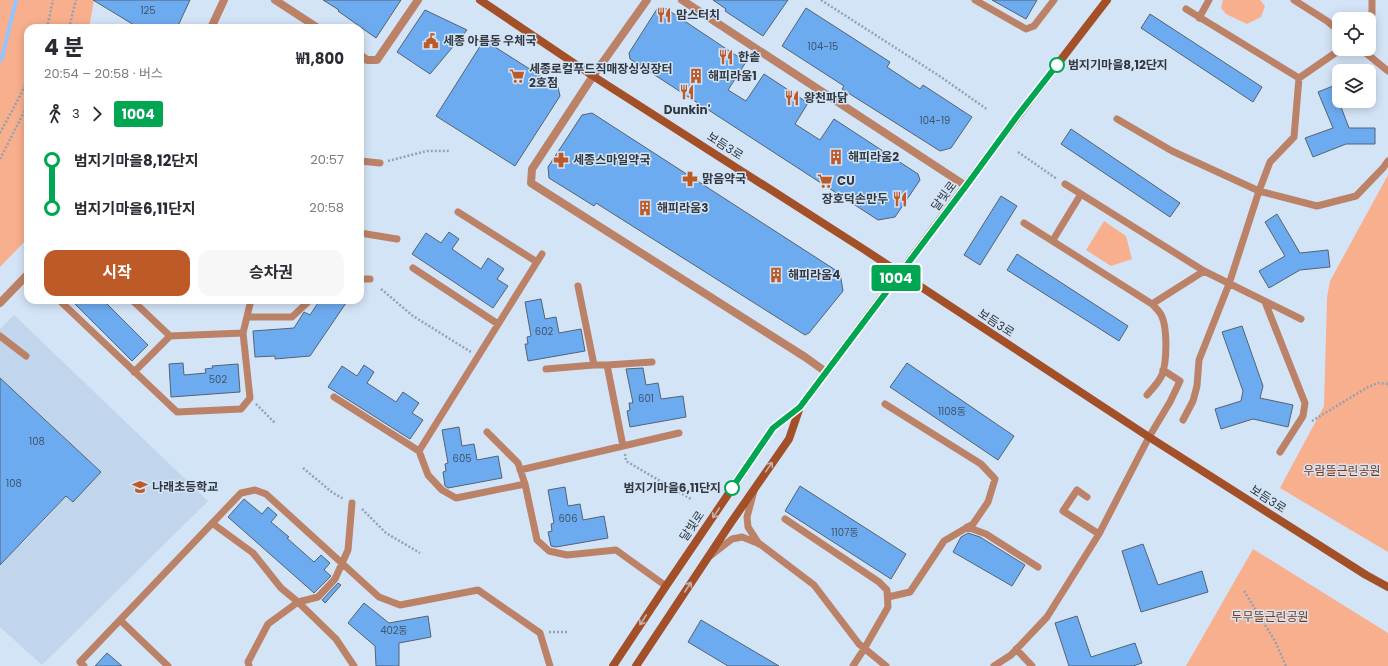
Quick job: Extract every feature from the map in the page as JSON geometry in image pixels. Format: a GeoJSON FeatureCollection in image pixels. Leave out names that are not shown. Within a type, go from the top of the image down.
{"type":"FeatureCollection","features":[{"type":"Feature","properties":{"kind":"street"},"geometry":{"type":"LineString","coordinates":[[213,24],[224,0]]}},
{"type":"Feature","properties":{"kind":"street"},"geometry":{"type":"LineString","coordinates":[[275,0],[312,24]]}},
{"type":"Feature","properties":{"kind":"street"},"geometry":{"type":"LineString","coordinates":[[364,58],[367,60],[377,60],[418,0]]}},
{"type":"Feature","properties":{"kind":"street","name":"보듬3로"},"geometry":{"type":"LineString","coordinates":[[480,0],[593,76],[865,250],[899,274],[1149,437],[1366,575],[1388,587]]}},
{"type":"Feature","properties":{"kind":"street"},"geometry":{"type":"LineString","coordinates":[[647,0],[593,76],[532,169],[531,183],[805,357],[826,372]]}},
{"type":"Feature","properties":{"kind":"street"},"geometry":{"type":"LineString","coordinates":[[682,0],[966,186]]}},
{"type":"Feature","properties":{"kind":"street","name":"달빛로"},"geometry":{"type":"LineString","coordinates":[[613,666],[773,428],[800,407],[1018,115],[1107,0]]}},
{"type":"Feature","properties":{"kind":"street"},"geometry":{"type":"LineString","coordinates":[[0,303],[24,278]]}},
{"type":"Feature","properties":{"kind":"street","name":"달빛로"},"geometry":{"type":"LineString","coordinates":[[636,666],[789,439],[800,407]]}},
{"type":"Feature","properties":{"kind":"lane"},"geometry":{"type":"LineString","coordinates":[[975,0],[1026,30],[1034,26],[1054,0]]}},
{"type":"Feature","properties":{"kind":"lane"},"geometry":{"type":"LineString","coordinates":[[1199,18],[1209,0]]}},
{"type":"Feature","properties":{"kind":"lane"},"geometry":{"type":"LineString","coordinates":[[1294,0],[1332,25]]}},
{"type":"Feature","properties":{"kind":"lane"},"geometry":{"type":"LineString","coordinates":[[1372,0],[1372,12]]}},
{"type":"Feature","properties":{"kind":"lane"},"geometry":{"type":"LineString","coordinates":[[1186,9],[1299,78]]}},
{"type":"Feature","properties":{"kind":"lane"},"geometry":{"type":"LineString","coordinates":[[1299,78],[1332,55]]}},
{"type":"Feature","properties":{"kind":"lane"},"geometry":{"type":"LineString","coordinates":[[1370,56],[1388,71]]}},
{"type":"Feature","properties":{"kind":"lane"},"geometry":{"type":"LineString","coordinates":[[1183,420],[1193,401],[1197,386],[1199,360],[1229,284],[1270,162],[1294,137],[1299,78]]}},
{"type":"Feature","properties":{"kind":"lane"},"geometry":{"type":"LineString","coordinates":[[1117,118],[1172,151],[1259,191],[1317,206],[1356,196],[1388,161]]}},
{"type":"Feature","properties":{"kind":"lane"},"geometry":{"type":"LineString","coordinates":[[364,161],[380,163]]}},
{"type":"Feature","properties":{"kind":"lane"},"geometry":{"type":"LineString","coordinates":[[1064,184],[1204,271],[1301,320]]}},
{"type":"Feature","properties":{"kind":"lane"},"geometry":{"type":"LineString","coordinates":[[1053,240],[1081,194]]}},
{"type":"Feature","properties":{"kind":"lane"},"geometry":{"type":"LineString","coordinates":[[458,212],[537,262]]}},
{"type":"Feature","properties":{"kind":"lane"},"geometry":{"type":"LineString","coordinates":[[1024,223],[1152,304],[1161,314],[1164,321],[1166,340],[1165,363],[1161,376],[1147,395]]}},
{"type":"Feature","properties":{"kind":"lane"},"geometry":{"type":"LineString","coordinates":[[364,234],[397,239]]}},
{"type":"Feature","properties":{"kind":"lane"},"geometry":{"type":"LineString","coordinates":[[419,451],[542,254]]}},
{"type":"Feature","properties":{"kind":"lane"},"geometry":{"type":"LineString","coordinates":[[413,268],[498,324]]}},
{"type":"Feature","properties":{"kind":"lane"},"geometry":{"type":"LineString","coordinates":[[1152,304],[1204,271]]}},
{"type":"Feature","properties":{"kind":"lane"},"geometry":{"type":"LineString","coordinates":[[364,279],[370,279]]}},
{"type":"Feature","properties":{"kind":"lane"},"geometry":{"type":"LineString","coordinates":[[578,286],[594,365]]}},
{"type":"Feature","properties":{"kind":"lane"},"geometry":{"type":"LineString","coordinates":[[1265,302],[1305,403],[1303,416],[1280,452]]}},
{"type":"Feature","properties":{"kind":"lane"},"geometry":{"type":"LineString","coordinates":[[63,304],[177,412],[241,409],[250,398],[243,332],[250,304]]}},
{"type":"Feature","properties":{"kind":"lane"},"geometry":{"type":"LineString","coordinates":[[136,304],[170,336]]}},
{"type":"Feature","properties":{"kind":"lane"},"geometry":{"type":"LineString","coordinates":[[247,317],[292,317],[306,304]]}},
{"type":"Feature","properties":{"kind":"lane"},"geometry":{"type":"LineString","coordinates":[[134,372],[170,336],[243,332]]}},
{"type":"Feature","properties":{"kind":"lane"},"geometry":{"type":"LineString","coordinates":[[0,336],[26,356]]}},
{"type":"Feature","properties":{"kind":"lane"},"geometry":{"type":"LineString","coordinates":[[546,369],[652,362]]}},
{"type":"Feature","properties":{"kind":"lane"},"geometry":{"type":"LineString","coordinates":[[607,365],[623,446]]}},
{"type":"Feature","properties":{"kind":"lane"},"geometry":{"type":"LineString","coordinates":[[994,666],[1011,655],[1047,617],[1099,534],[1180,381],[1163,370]]}},
{"type":"Feature","properties":{"kind":"lane"},"geometry":{"type":"LineString","coordinates":[[334,397],[419,451],[428,476],[442,490],[456,498],[525,484]]}},
{"type":"Feature","properties":{"kind":"lane"},"geometry":{"type":"LineString","coordinates":[[885,404],[981,464],[995,478],[988,502],[973,524],[944,541],[910,592],[888,597]]}},
{"type":"Feature","properties":{"kind":"lane"},"geometry":{"type":"LineString","coordinates":[[487,432],[518,463],[525,484],[537,540],[549,551],[567,555],[616,550],[666,586]]}},
{"type":"Feature","properties":{"kind":"lane"},"geometry":{"type":"LineString","coordinates":[[520,470],[679,433]]}},
{"type":"Feature","properties":{"kind":"lane"},"geometry":{"type":"LineString","coordinates":[[755,488],[747,517],[748,527],[760,544]]}},
{"type":"Feature","properties":{"kind":"lane"},"geometry":{"type":"LineString","coordinates":[[84,666],[80,662],[241,493],[255,490],[266,494],[379,597],[400,606],[478,590],[540,632],[550,666]]}},
{"type":"Feature","properties":{"kind":"lane"},"geometry":{"type":"LineString","coordinates":[[1087,497],[1077,490],[1063,511],[1099,534]]}},
{"type":"Feature","properties":{"kind":"lane"},"geometry":{"type":"LineString","coordinates":[[248,666],[248,662],[268,624],[298,602],[318,597],[335,580],[348,550],[352,503]]}},
{"type":"Feature","properties":{"kind":"lane"},"geometry":{"type":"LineString","coordinates":[[785,519],[879,582],[887,590],[888,606],[864,649],[852,666]]}},
{"type":"Feature","properties":{"kind":"lane"},"geometry":{"type":"LineString","coordinates":[[212,523],[253,553],[281,588],[298,602],[336,639],[354,666]]}},
{"type":"Feature","properties":{"kind":"lane"},"geometry":{"type":"LineString","coordinates":[[967,527],[986,534],[1038,567]]}},
{"type":"Feature","properties":{"kind":"lane"},"geometry":{"type":"LineString","coordinates":[[707,559],[732,539],[742,537],[760,544],[814,585],[859,644],[886,666]]}},
{"type":"Feature","properties":{"kind":"lane"},"geometry":{"type":"LineString","coordinates":[[120,620],[168,666]]}},
{"type":"Feature","properties":{"kind":"lane"},"geometry":{"type":"LineString","coordinates":[[1016,649],[1032,666]]}},
{"type":"Feature","properties":{"kind":"path"},"geometry":{"type":"LineString","coordinates":[[48,24],[53,0]]}},
{"type":"Feature","properties":{"kind":"path"},"geometry":{"type":"LineString","coordinates":[[70,24],[76,0]]}},
{"type":"Feature","properties":{"kind":"path"},"geometry":{"type":"LineString","coordinates":[[821,0],[941,77],[988,110]]}},
{"type":"Feature","properties":{"kind":"path"},"geometry":{"type":"LineString","coordinates":[[0,133],[24,87]]}},
{"type":"Feature","properties":{"kind":"path"},"geometry":{"type":"LineString","coordinates":[[0,159],[24,112]]}},
{"type":"Feature","properties":{"kind":"path"},"geometry":{"type":"LineString","coordinates":[[380,163],[427,151],[450,151]]}},
{"type":"Feature","properties":{"kind":"path"},"geometry":{"type":"LineString","coordinates":[[1018,152],[1064,184]]}},
{"type":"Feature","properties":{"kind":"path"},"geometry":{"type":"LineString","coordinates":[[381,289],[413,316],[478,356]]}},
{"type":"Feature","properties":{"kind":"path"},"geometry":{"type":"LineString","coordinates":[[1303,416],[1312,422],[1368,387],[1378,383],[1388,384]]}},
{"type":"Feature","properties":{"kind":"path"},"geometry":{"type":"LineString","coordinates":[[250,398],[275,423]]}},
{"type":"Feature","properties":{"kind":"path"},"geometry":{"type":"LineString","coordinates":[[623,446],[626,461],[691,499]]}},
{"type":"Feature","properties":{"kind":"path"},"geometry":{"type":"LineString","coordinates":[[1244,591],[1275,641],[1286,666]]}},
{"type":"Feature","properties":{"kind":"path"},"geometry":{"type":"LineString","coordinates":[[540,632],[569,632]]}},
{"type":"Feature","properties":{"kind":"shaded area","name":"나래초등학교"},"geometry":{"type":"Polygon","coordinates":[[[14,315],[208,501],[42,665],[0,627],[0,565],[8,557],[0,550],[0,522],[23,543],[55,509],[0,457],[4,439],[73,502],[101,472],[0,378],[0,329],[14,315]]]}},
{"type":"Feature","properties":{"kind":"green space"},"geometry":{"type":"Polygon","coordinates":[[[0,0],[94,0],[90,24],[24,24],[24,242],[0,267],[0,0]]]}},
{"type":"Feature","properties":{"kind":"green space"},"geometry":{"type":"Polygon","coordinates":[[[1223,0],[1260,0],[1265,6],[1261,17],[1247,24],[1226,14],[1221,8],[1223,0]]]}},
{"type":"Feature","properties":{"kind":"green space","name":"우람뜰근린공원"},"geometry":{"type":"Polygon","coordinates":[[[1388,175],[1388,552],[1280,488],[1324,406],[1327,298],[1330,281],[1388,175]]]}},
{"type":"Feature","properties":{"kind":"green space"},"geometry":{"type":"Polygon","coordinates":[[[1104,221],[1126,236],[1132,259],[1111,266],[1086,250],[1104,221]]]}},
{"type":"Feature","properties":{"kind":"green space","name":"두무뜰근린공원"},"geometry":{"type":"Polygon","coordinates":[[[1253,549],[1388,633],[1388,666],[1186,666],[1253,549]]]}},
{"type":"Feature","properties":{"kind":"building"},"geometry":{"type":"Polygon","coordinates":[[[93,0],[190,0],[179,24],[132,24],[93,0]]]}},
{"type":"Feature","properties":{"kind":"building"},"geometry":{"type":"Polygon","coordinates":[[[323,0],[401,0],[376,38],[364,29],[364,24],[356,24],[338,11],[339,10],[323,0]]]}},
{"type":"Feature","properties":{"kind":"building"},"geometry":{"type":"Polygon","coordinates":[[[713,0],[788,0],[763,36],[725,11],[726,9],[713,0]]]}},
{"type":"Feature","properties":{"kind":"building"},"geometry":{"type":"Polygon","coordinates":[[[992,0],[1037,0],[1026,19],[992,0]]]}},
{"type":"Feature","properties":{"kind":"building","name":"해피라움2"},"geometry":{"type":"Polygon","coordinates":[[[665,8],[746,62],[728,90],[746,101],[764,74],[808,103],[795,124],[820,140],[834,119],[918,174],[920,180],[895,217],[878,220],[630,59],[629,53],[657,9],[665,8]]]}},
{"type":"Feature","properties":{"kind":"building"},"geometry":{"type":"Polygon","coordinates":[[[806,8],[890,62],[887,67],[920,89],[923,85],[972,117],[951,148],[940,151],[842,89],[844,86],[782,46],[806,8]]]}},
{"type":"Feature","properties":{"kind":"building","name":"세종 아름동 우체국"},"geometry":{"type":"Polygon","coordinates":[[[425,10],[467,30],[430,74],[397,52],[425,10]]]}},
{"type":"Feature","properties":{"kind":"building"},"geometry":{"type":"Polygon","coordinates":[[[1150,14],[1262,87],[1253,102],[1141,28],[1150,14]]]}},
{"type":"Feature","properties":{"kind":"building"},"geometry":{"type":"Polygon","coordinates":[[[484,40],[558,87],[560,96],[515,166],[436,116],[484,40]]]}},
{"type":"Feature","properties":{"kind":"building"},"geometry":{"type":"Polygon","coordinates":[[[1332,86],[1332,108],[1341,108],[1349,128],[1375,128],[1375,144],[1346,144],[1313,157],[1305,138],[1333,128],[1318,92],[1332,86]]]}},
{"type":"Feature","properties":{"kind":"building"},"geometry":{"type":"Polygon","coordinates":[[[592,113],[840,273],[843,291],[809,333],[805,335],[596,203],[594,206],[549,178],[548,167],[582,115],[592,113]]]}},
{"type":"Feature","properties":{"kind":"building"},"geometry":{"type":"Polygon","coordinates":[[[1071,129],[1180,203],[1170,217],[1061,144],[1071,129]]]}},
{"type":"Feature","properties":{"kind":"building"},"geometry":{"type":"Polygon","coordinates":[[[1001,196],[1017,206],[980,265],[964,255],[1001,196]]]}},
{"type":"Feature","properties":{"kind":"building"},"geometry":{"type":"Polygon","coordinates":[[[1277,214],[1300,253],[1328,250],[1330,267],[1300,270],[1269,288],[1259,271],[1285,256],[1265,222],[1277,214]]]}},
{"type":"Feature","properties":{"kind":"building"},"geometry":{"type":"Polygon","coordinates":[[[449,232],[459,239],[452,249],[481,269],[488,258],[504,269],[497,279],[508,286],[493,308],[412,254],[426,233],[441,243],[449,232]]]}},
{"type":"Feature","properties":{"kind":"building"},"geometry":{"type":"Polygon","coordinates":[[[1017,254],[1128,326],[1119,341],[1007,270],[1017,254]]]}},
{"type":"Feature","properties":{"kind":"building"},"geometry":{"type":"Polygon","coordinates":[[[541,299],[545,319],[556,317],[559,333],[581,329],[585,351],[528,361],[525,344],[528,344],[527,337],[531,336],[525,302],[541,299]]]}},
{"type":"Feature","properties":{"kind":"building"},"geometry":{"type":"Polygon","coordinates":[[[75,304],[107,304],[148,345],[132,361],[75,304]]]}},
{"type":"Feature","properties":{"kind":"building"},"geometry":{"type":"Polygon","coordinates":[[[317,304],[345,304],[310,356],[275,359],[275,356],[255,357],[253,331],[294,328],[304,312],[310,315],[317,304]]]}},
{"type":"Feature","properties":{"kind":"building"},"geometry":{"type":"Polygon","coordinates":[[[1242,326],[1263,386],[1260,398],[1293,405],[1288,427],[1253,419],[1221,429],[1215,409],[1241,401],[1243,391],[1222,332],[1242,326]]]}},
{"type":"Feature","properties":{"kind":"building"},"geometry":{"type":"Polygon","coordinates":[[[183,363],[184,375],[206,373],[205,369],[213,368],[212,366],[238,364],[240,392],[171,397],[169,364],[183,363]]]}},
{"type":"Feature","properties":{"kind":"building"},"geometry":{"type":"Polygon","coordinates":[[[907,363],[1014,436],[998,460],[890,387],[907,363]]]}},
{"type":"Feature","properties":{"kind":"building"},"geometry":{"type":"Polygon","coordinates":[[[364,365],[374,372],[367,383],[396,402],[403,392],[419,403],[412,413],[423,420],[410,439],[328,387],[342,366],[357,376],[364,365]]]}},
{"type":"Feature","properties":{"kind":"building"},"geometry":{"type":"Polygon","coordinates":[[[643,368],[646,385],[658,383],[661,399],[683,396],[686,417],[630,427],[627,411],[630,410],[629,403],[633,403],[626,369],[643,368]]]}},
{"type":"Feature","properties":{"kind":"building"},"geometry":{"type":"Polygon","coordinates":[[[0,378],[101,472],[73,502],[66,496],[0,565],[0,378]]]}},
{"type":"Feature","properties":{"kind":"building"},"geometry":{"type":"Polygon","coordinates":[[[459,427],[462,446],[474,444],[477,460],[498,456],[502,478],[448,488],[445,486],[443,472],[446,471],[445,464],[448,463],[442,430],[459,427]]]}},
{"type":"Feature","properties":{"kind":"building"},"geometry":{"type":"Polygon","coordinates":[[[800,486],[906,554],[891,579],[785,511],[800,486]]]}},
{"type":"Feature","properties":{"kind":"building"},"geometry":{"type":"Polygon","coordinates":[[[565,487],[568,506],[580,504],[583,520],[604,516],[608,538],[556,547],[551,546],[548,532],[552,531],[551,524],[554,523],[548,490],[565,487]]]}},
{"type":"Feature","properties":{"kind":"building"},"geometry":{"type":"Polygon","coordinates":[[[244,499],[262,514],[268,507],[277,515],[271,522],[289,537],[287,538],[314,562],[321,555],[330,563],[324,570],[331,576],[314,593],[228,517],[244,499]]]}},
{"type":"Feature","properties":{"kind":"building"},"geometry":{"type":"Polygon","coordinates":[[[968,533],[980,537],[1025,565],[1012,586],[953,552],[961,537],[968,533]]]}},
{"type":"Feature","properties":{"kind":"building"},"geometry":{"type":"Polygon","coordinates":[[[1143,544],[1158,585],[1202,571],[1208,592],[1141,612],[1122,551],[1143,544]]]}},
{"type":"Feature","properties":{"kind":"building"},"geometry":{"type":"Polygon","coordinates":[[[338,583],[341,585],[325,603],[322,600],[338,583]]]}},
{"type":"Feature","properties":{"kind":"building"},"geometry":{"type":"Polygon","coordinates":[[[364,603],[389,623],[428,616],[431,637],[399,643],[399,666],[376,666],[375,646],[348,623],[364,603]]]}},
{"type":"Feature","properties":{"kind":"building"},"geometry":{"type":"Polygon","coordinates":[[[1077,616],[1091,657],[1135,643],[1142,663],[1133,666],[1069,666],[1055,623],[1077,616]]]}},
{"type":"Feature","properties":{"kind":"building"},"geometry":{"type":"Polygon","coordinates":[[[701,620],[779,666],[728,666],[688,642],[701,620]]]}},
{"type":"Feature","properties":{"kind":"building"},"geometry":{"type":"Polygon","coordinates":[[[107,653],[122,666],[95,666],[107,653]]]}},
{"type":"Feature","properties":{"kind":"waterway"},"geometry":{"type":"LineString","coordinates":[[0,61],[16,0]]}},
{"type":"Feature","properties":{"kind":"bus line","name":"1004"},"geometry":{"type":"LineString","coordinates":[[732,488],[773,428],[800,407],[1057,65]]}},
{"type":"Feature","properties":{"kind":"place","name":"맘스터치"},"geometry":{"type":"Point","coordinates":[664,15]}},
{"type":"Feature","properties":{"kind":"place","name":"세종 아름동 우체국"},"geometry":{"type":"Point","coordinates":[431,41]}},
{"type":"Feature","properties":{"kind":"place","name":"한솥"},"geometry":{"type":"Point","coordinates":[726,57]}},
{"type":"Feature","properties":{"kind":"place","name":"범지기마을8,12단지"},"geometry":{"type":"Point","coordinates":[1057,65]}},
{"type":"Feature","properties":{"kind":"place","name":"세종로컬푸드직매장싱싱장터 2호점"},"geometry":{"type":"Point","coordinates":[517,76]}},
{"type":"Feature","properties":{"kind":"place","name":"해피라움1"},"geometry":{"type":"Point","coordinates":[696,76]}},
{"type":"Feature","properties":{"kind":"place","name":"Dunkin'"},"geometry":{"type":"Point","coordinates":[687,92]}},
{"type":"Feature","properties":{"kind":"place","name":"왕천파닭"},"geometry":{"type":"Point","coordinates":[792,98]}},
{"type":"Feature","properties":{"kind":"place","name":"해피라움2"},"geometry":{"type":"Point","coordinates":[836,157]}},
{"type":"Feature","properties":{"kind":"place","name":"세종스마일약국"},"geometry":{"type":"Point","coordinates":[561,160]}},
{"type":"Feature","properties":{"kind":"place","name":"맑음약국"},"geometry":{"type":"Point","coordinates":[690,179]}},
{"type":"Feature","properties":{"kind":"place","name":"CU"},"geometry":{"type":"Point","coordinates":[825,181]}},
{"type":"Feature","properties":{"kind":"place","name":"장호덕손만두"},"geometry":{"type":"Point","coordinates":[900,199]}},
{"type":"Feature","properties":{"kind":"place","name":"해피라움3"},"geometry":{"type":"Point","coordinates":[645,208]}},
{"type":"Feature","properties":{"kind":"place","name":"해피라움4"},"geometry":{"type":"Point","coordinates":[776,275]}},
{"type":"Feature","properties":{"kind":"place","name":"나래초등학교"},"geometry":{"type":"Point","coordinates":[140,487]}},
{"type":"Feature","properties":{"kind":"place","name":"범지기마을6,11단지"},"geometry":{"type":"Point","coordinates":[732,488]}}]}
